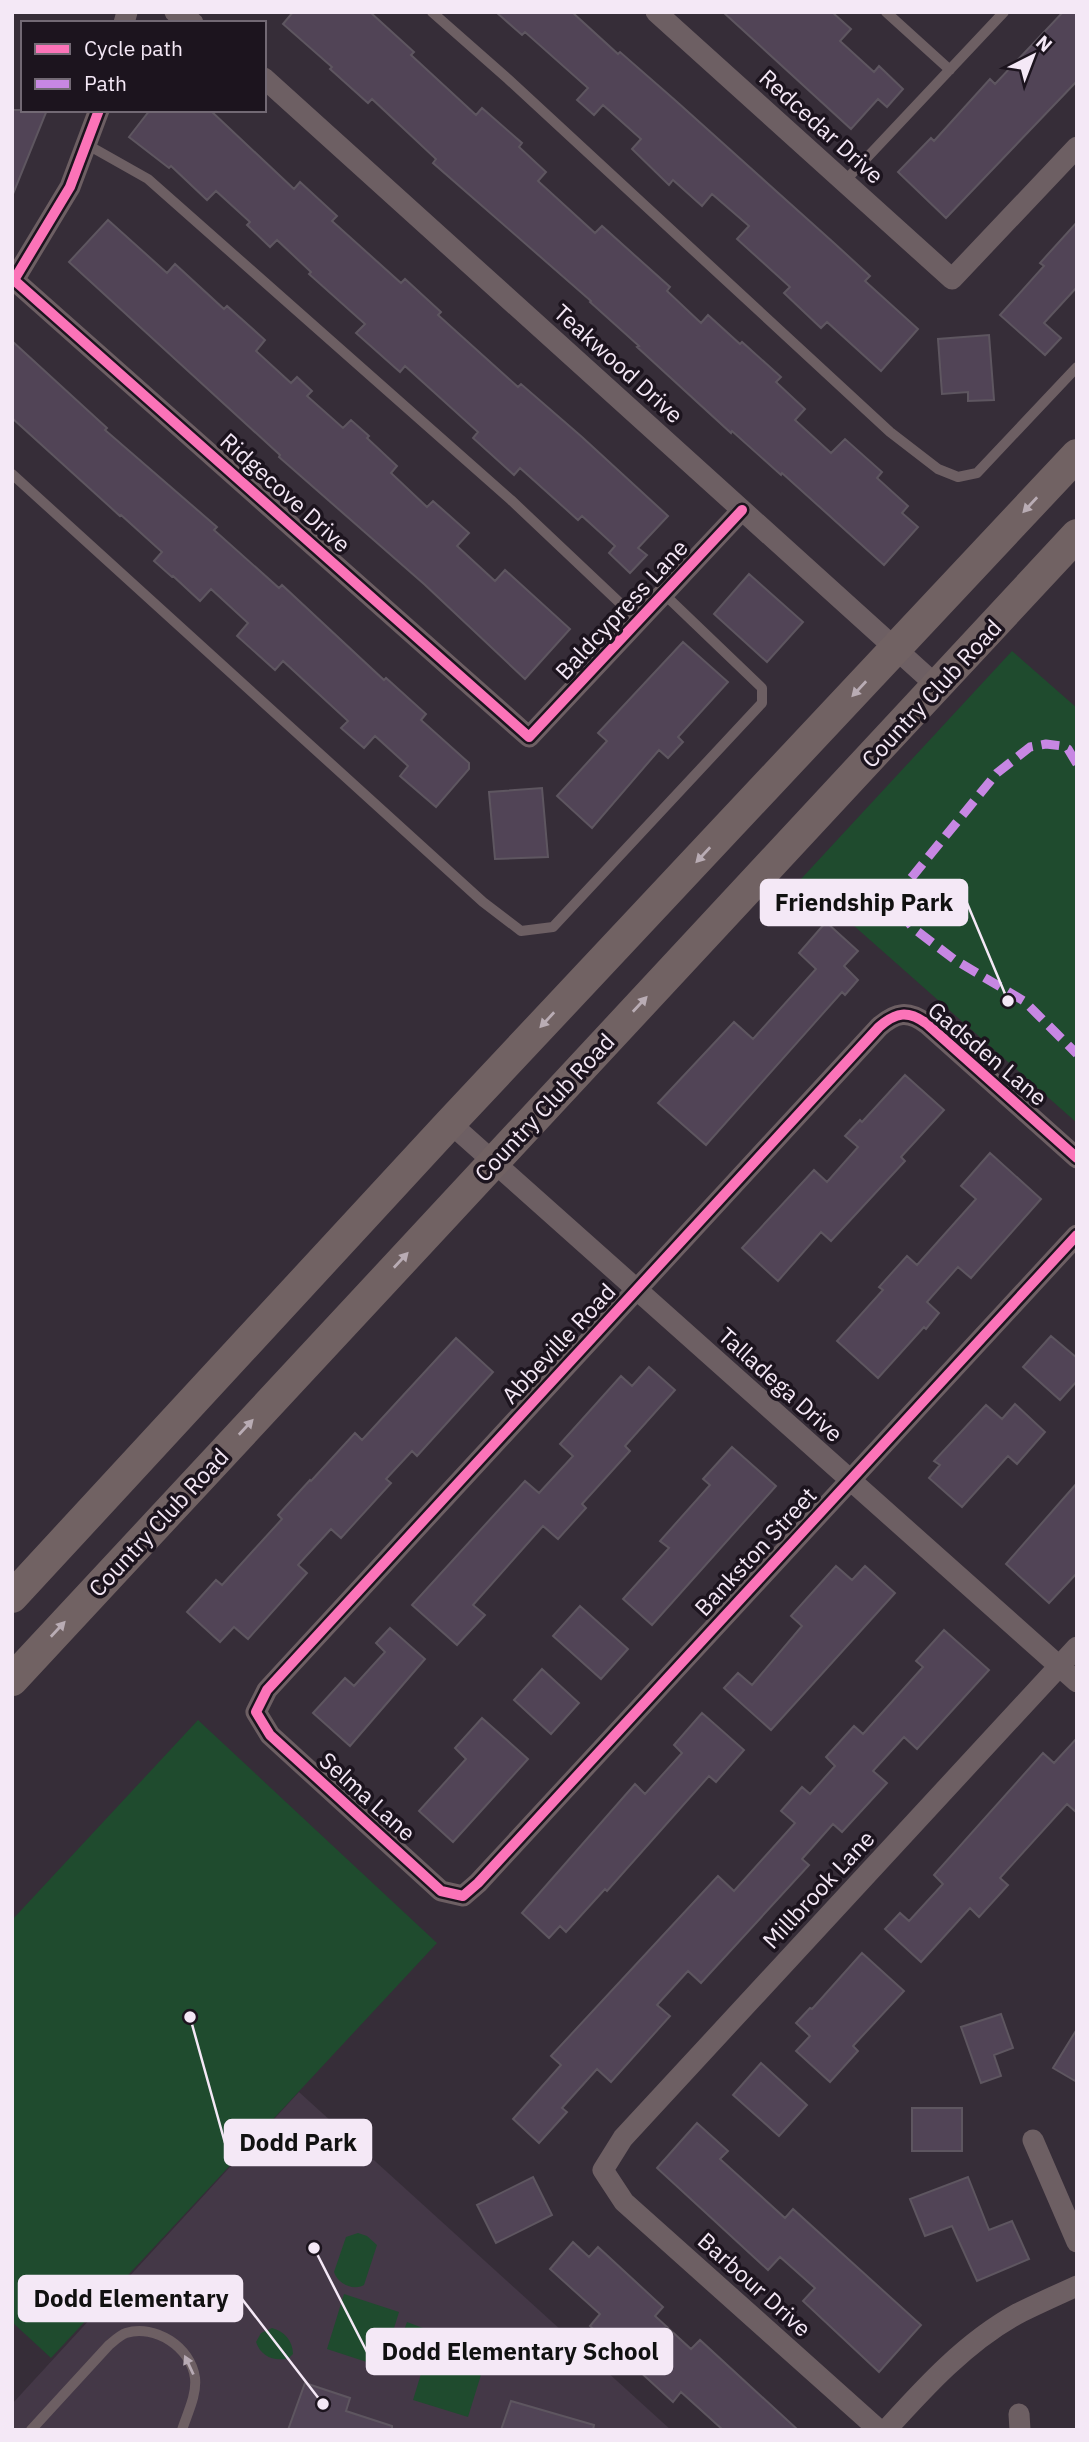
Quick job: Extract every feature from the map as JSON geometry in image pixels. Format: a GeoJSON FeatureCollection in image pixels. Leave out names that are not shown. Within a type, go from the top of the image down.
{"type":"FeatureCollection","features":[{"type":"Feature","properties":{"kind":"main road"},"geometry":{"type":"LineString","coordinates":[[12,1597],[450,1123],[897,649],[1071,471]]}},
{"type":"Feature","properties":{"kind":"main road","name":"Country Club Road"},"geometry":{"type":"LineString","coordinates":[[12,1680],[1077,535]]}},
{"type":"Feature","properties":{"kind":"street","name":"Redcedar Drive"},"geometry":{"type":"LineString","coordinates":[[656,12],[951,279],[1077,147]]}},
{"type":"Feature","properties":{"kind":"street","name":"Teakwood Drive"},"geometry":{"type":"LineString","coordinates":[[266,80],[938,687]]}},
{"type":"Feature","properties":{"kind":"street"},"geometry":{"type":"LineString","coordinates":[[86,144],[98,112]]}},
{"type":"Feature","properties":{"kind":"street","name":"Ridgecove Drive"},"geometry":{"type":"LineString","coordinates":[[86,144],[70,187],[14,279],[529,737]]}},
{"type":"Feature","properties":{"kind":"street","name":"Baldcypress Lane"},"geometry":{"type":"LineString","coordinates":[[529,737],[742,510]]}},
{"type":"Feature","properties":{"kind":"street","name":"Gadsden Lane"},"geometry":{"type":"LineString","coordinates":[[902,1013],[915,1016],[926,1024],[1077,1158]]}},
{"type":"Feature","properties":{"kind":"street","name":"Abbeville Road"},"geometry":{"type":"LineString","coordinates":[[256,1713],[267,1690],[636,1289],[879,1027],[890,1017],[902,1013]]}},
{"type":"Feature","properties":{"kind":"street","name":"Talladega Drive"},"geometry":{"type":"LineString","coordinates":[[450,1123],[1077,1682]]}},
{"type":"Feature","properties":{"kind":"street","name":"Bankston Street"},"geometry":{"type":"LineString","coordinates":[[463,1896],[478,1883],[1077,1235]]}},
{"type":"Feature","properties":{"kind":"street","name":"Millbrook Lane"},"geometry":{"type":"LineString","coordinates":[[603,2170],[623,2138],[1077,1647]]}},
{"type":"Feature","properties":{"kind":"street","name":"Selma Lane"},"geometry":{"type":"LineString","coordinates":[[256,1713],[270,1735],[441,1891],[463,1896]]}},
{"type":"Feature","properties":{"kind":"street"},"geometry":{"type":"LineString","coordinates":[[1033,2140],[1077,2242]]}},
{"type":"Feature","properties":{"kind":"street","name":"Barbour Drive"},"geometry":{"type":"LineString","coordinates":[[603,2170],[624,2202],[879,2430]]}},
{"type":"Feature","properties":{"kind":"street"},"geometry":{"type":"LineString","coordinates":[[886,2430],[918,2394],[961,2354],[1015,2315],[1077,2286]]}},
{"type":"Feature","properties":{"kind":"lane"},"geometry":{"type":"LineString","coordinates":[[432,12],[890,432],[938,470],[958,477],[976,472],[1077,366]]}},
{"type":"Feature","properties":{"kind":"lane"},"geometry":{"type":"LineString","coordinates":[[886,12],[950,69]]}},
{"type":"Feature","properties":{"kind":"lane"},"geometry":{"type":"LineString","coordinates":[[844,182],[1004,12]]}},
{"type":"Feature","properties":{"kind":"lane"},"geometry":{"type":"LineString","coordinates":[[86,144],[148,179],[511,500],[639,621]]}},
{"type":"Feature","properties":{"kind":"lane"},"geometry":{"type":"LineString","coordinates":[[12,474],[473,893],[521,931],[553,927],[762,703],[762,688],[664,594]]}},
{"type":"Feature","properties":{"kind":"lane"},"geometry":{"type":"LineString","coordinates":[[31,2430],[109,2345],[123,2334],[138,2330],[153,2332],[168,2339],[182,2350],[190,2362],[195,2376],[194,2391],[182,2430]]}},
{"type":"Feature","properties":{"kind":"shaded area"},"geometry":{"type":"Polygon","coordinates":[[[299,2092],[671,2430],[12,2430],[12,2404],[299,2092]]]}},
{"type":"Feature","properties":{"kind":"green space"},"geometry":{"type":"Polygon","coordinates":[[[1012,651],[1077,708],[1077,1123],[801,879],[1012,651]]]}},
{"type":"Feature","properties":{"kind":"green space"},"geometry":{"type":"Polygon","coordinates":[[[198,1720],[437,1943],[51,2358],[12,2322],[12,1920],[198,1720]]]}},
{"type":"Feature","properties":{"kind":"green space"},"geometry":{"type":"Polygon","coordinates":[[[358,2233],[367,2236],[377,2245],[364,2285],[351,2287],[342,2283],[334,2272],[346,2237],[358,2233]]]}},
{"type":"Feature","properties":{"kind":"green space"},"geometry":{"type":"Polygon","coordinates":[[[344,2294],[399,2312],[382,2367],[327,2349],[344,2294]]]}},
{"type":"Feature","properties":{"kind":"green space"},"geometry":{"type":"Polygon","coordinates":[[[407,2322],[423,2328],[425,2335],[412,2367],[396,2361],[395,2355],[407,2322]]]}},
{"type":"Feature","properties":{"kind":"green space"},"geometry":{"type":"Polygon","coordinates":[[[272,2328],[284,2334],[290,2341],[293,2354],[289,2358],[269,2357],[258,2347],[256,2342],[261,2333],[272,2328]]]}},
{"type":"Feature","properties":{"kind":"green space"},"geometry":{"type":"Polygon","coordinates":[[[430,2344],[485,2362],[468,2417],[413,2400],[430,2344]]]}},
{"type":"Feature","properties":{"kind":"building"},"geometry":{"type":"Polygon","coordinates":[[[293,12],[370,12],[414,52],[411,55],[476,115],[482,108],[522,143],[519,147],[546,172],[538,181],[595,233],[602,226],[670,287],[667,291],[701,323],[708,315],[781,377],[776,382],[805,409],[795,420],[831,453],[845,439],[882,472],[877,478],[908,506],[902,513],[918,527],[884,565],[782,473],[781,475],[732,431],[731,433],[591,301],[433,163],[436,159],[372,99],[368,103],[330,69],[332,67],[283,24],[293,12]]]}},
{"type":"Feature","properties":{"kind":"building"},"geometry":{"type":"Polygon","coordinates":[[[496,12],[572,12],[834,243],[870,276],[865,281],[918,329],[881,371],[827,322],[821,328],[784,293],[790,287],[737,239],[749,226],[712,194],[702,206],[673,180],[669,185],[632,149],[641,139],[603,105],[594,115],[577,100],[588,88],[525,32],[522,35],[496,12]]]}},
{"type":"Feature","properties":{"kind":"building"},"geometry":{"type":"Polygon","coordinates":[[[723,12],[832,12],[851,29],[840,41],[874,72],[879,66],[903,89],[887,107],[878,99],[851,129],[723,12]]]}},
{"type":"Feature","properties":{"kind":"building"},"geometry":{"type":"Polygon","coordinates":[[[1063,12],[1077,12],[1077,81],[946,218],[898,172],[931,138],[934,141],[990,79],[995,84],[1063,12]]]}},
{"type":"Feature","properties":{"kind":"building"},"geometry":{"type":"Polygon","coordinates":[[[12,110],[46,112],[13,194],[12,110]]]}},
{"type":"Feature","properties":{"kind":"building"},"geometry":{"type":"Polygon","coordinates":[[[148,112],[212,112],[294,189],[300,182],[337,216],[332,221],[401,283],[405,279],[441,312],[438,315],[518,387],[521,384],[582,437],[668,516],[638,548],[647,555],[630,573],[609,553],[615,546],[582,516],[578,520],[520,468],[514,475],[473,438],[478,432],[405,366],[400,372],[356,333],[365,324],[309,274],[311,272],[277,240],[270,247],[247,225],[250,222],[216,191],[207,200],[171,166],[169,168],[129,137],[148,112]]]}},
{"type":"Feature","properties":{"kind":"building"},"geometry":{"type":"Polygon","coordinates":[[[108,220],[167,273],[175,264],[224,309],[227,306],[265,340],[256,351],[291,383],[297,377],[312,391],[307,396],[343,428],[351,420],[397,466],[391,473],[427,507],[433,501],[469,533],[457,546],[495,581],[505,570],[570,629],[525,679],[424,584],[279,457],[280,455],[69,262],[108,220]]]}},
{"type":"Feature","properties":{"kind":"building"},"geometry":{"type":"Polygon","coordinates":[[[1077,222],[1077,287],[1044,323],[1061,338],[1045,355],[1000,315],[1044,266],[1040,263],[1077,222]]]}},
{"type":"Feature","properties":{"kind":"building"},"geometry":{"type":"Polygon","coordinates":[[[989,335],[994,400],[968,401],[968,392],[942,394],[938,339],[989,335]]]}},
{"type":"Feature","properties":{"kind":"building"},"geometry":{"type":"Polygon","coordinates":[[[12,341],[107,428],[105,430],[217,527],[214,530],[279,588],[282,585],[384,680],[386,678],[426,714],[421,720],[469,763],[469,769],[436,807],[400,776],[408,766],[375,736],[364,748],[341,728],[348,721],[283,661],[275,670],[237,636],[248,623],[211,589],[200,601],[172,577],[154,561],[162,552],[12,418],[12,341]]]}},
{"type":"Feature","properties":{"kind":"building"},"geometry":{"type":"Polygon","coordinates":[[[749,574],[803,622],[767,662],[714,614],[749,574]]]}},
{"type":"Feature","properties":{"kind":"building"},"geometry":{"type":"Polygon","coordinates":[[[683,642],[728,682],[678,737],[683,742],[668,758],[659,750],[592,828],[557,796],[607,741],[598,733],[683,642]]]}},
{"type":"Feature","properties":{"kind":"building"},"geometry":{"type":"Polygon","coordinates":[[[542,788],[548,857],[495,859],[489,792],[542,788]]]}},
{"type":"Feature","properties":{"kind":"building"},"geometry":{"type":"Polygon","coordinates":[[[826,922],[858,951],[844,966],[858,980],[845,995],[842,992],[706,1145],[658,1103],[734,1022],[753,1039],[816,969],[799,953],[826,922]]]}},
{"type":"Feature","properties":{"kind":"building"},"geometry":{"type":"Polygon","coordinates":[[[905,1075],[944,1110],[901,1157],[905,1161],[831,1241],[821,1232],[778,1281],[742,1248],[814,1170],[827,1182],[858,1147],[845,1136],[860,1120],[862,1122],[905,1075]]]}},
{"type":"Feature","properties":{"kind":"building"},"geometry":{"type":"Polygon","coordinates":[[[990,1153],[1041,1199],[971,1278],[958,1267],[927,1302],[939,1313],[878,1378],[837,1341],[883,1290],[879,1287],[907,1256],[917,1265],[976,1199],[961,1186],[990,1153]]]}},
{"type":"Feature","properties":{"kind":"building"},"geometry":{"type":"Polygon","coordinates":[[[1051,1336],[1077,1358],[1077,1381],[1060,1400],[1023,1367],[1051,1336]]]}},
{"type":"Feature","properties":{"kind":"building"},"geometry":{"type":"Polygon","coordinates":[[[456,1338],[493,1372],[417,1456],[412,1451],[386,1479],[391,1483],[341,1538],[331,1529],[298,1565],[307,1573],[248,1639],[234,1627],[220,1642],[187,1612],[216,1580],[222,1585],[282,1519],[278,1515],[310,1480],[355,1433],[362,1440],[456,1338]]]}},
{"type":"Feature","properties":{"kind":"building"},"geometry":{"type":"Polygon","coordinates":[[[649,1367],[675,1390],[625,1446],[630,1451],[582,1504],[586,1508],[558,1539],[543,1526],[473,1605],[485,1615],[457,1645],[412,1605],[525,1481],[539,1493],[573,1456],[560,1444],[621,1376],[632,1386],[649,1367]]]}},
{"type":"Feature","properties":{"kind":"building"},"geometry":{"type":"Polygon","coordinates":[[[1015,1404],[1045,1432],[1017,1464],[1008,1456],[962,1507],[929,1478],[940,1465],[934,1461],[986,1405],[1002,1419],[1015,1404]]]}},
{"type":"Feature","properties":{"kind":"building"},"geometry":{"type":"Polygon","coordinates":[[[732,1447],[776,1486],[652,1625],[623,1599],[669,1548],[660,1541],[710,1485],[703,1479],[732,1447]]]}},
{"type":"Feature","properties":{"kind":"building"},"geometry":{"type":"Polygon","coordinates":[[[1077,1483],[1077,1573],[1049,1603],[1006,1564],[1077,1483]]]}},
{"type":"Feature","properties":{"kind":"building"},"geometry":{"type":"Polygon","coordinates":[[[836,1566],[852,1580],[865,1566],[895,1593],[771,1730],[724,1688],[738,1673],[752,1685],[802,1626],[791,1616],[836,1566]]]}},
{"type":"Feature","properties":{"kind":"building"},"geometry":{"type":"Polygon","coordinates":[[[580,1606],[628,1649],[601,1679],[553,1636],[580,1606]]]}},
{"type":"Feature","properties":{"kind":"building"},"geometry":{"type":"Polygon","coordinates":[[[390,1628],[425,1659],[350,1746],[313,1713],[345,1678],[354,1686],[385,1652],[376,1643],[390,1628]]]}},
{"type":"Feature","properties":{"kind":"building"},"geometry":{"type":"Polygon","coordinates":[[[944,1630],[989,1670],[917,1749],[904,1737],[873,1771],[887,1783],[842,1832],[833,1824],[802,1859],[809,1865],[701,1983],[688,1971],[657,2005],[670,2016],[611,2082],[597,2069],[562,2108],[567,2112],[539,2143],[513,2119],[561,2065],[551,2056],[718,1876],[734,1891],[795,1823],[781,1811],[802,1787],[810,1794],[835,1766],[826,1757],[854,1726],[863,1734],[923,1667],[916,1661],[944,1630]]]}},
{"type":"Feature","properties":{"kind":"building"},"geometry":{"type":"Polygon","coordinates":[[[542,1669],[579,1703],[551,1734],[514,1700],[542,1669]]]}},
{"type":"Feature","properties":{"kind":"building"},"geometry":{"type":"Polygon","coordinates":[[[702,1713],[744,1750],[716,1782],[709,1776],[607,1891],[605,1889],[566,1932],[560,1926],[549,1938],[522,1913],[635,1784],[645,1794],[682,1753],[674,1745],[702,1713]]]}},
{"type":"Feature","properties":{"kind":"building"},"geometry":{"type":"Polygon","coordinates":[[[482,1718],[528,1759],[453,1842],[419,1811],[466,1759],[455,1748],[482,1718]]]}},
{"type":"Feature","properties":{"kind":"building"},"geometry":{"type":"Polygon","coordinates":[[[1077,1738],[1077,1813],[1067,1804],[1000,1878],[1008,1885],[979,1917],[970,1908],[921,1962],[885,1929],[900,1913],[909,1921],[943,1884],[934,1875],[1043,1753],[1054,1763],[1077,1738]]]}},
{"type":"Feature","properties":{"kind":"building"},"geometry":{"type":"Polygon","coordinates":[[[862,1953],[904,1991],[853,2046],[858,2051],[830,2082],[796,2051],[810,2036],[796,2023],[862,1953]]]}},
{"type":"Feature","properties":{"kind":"building"},"geometry":{"type":"Polygon","coordinates":[[[1001,2014],[1013,2048],[994,2055],[1001,2076],[981,2083],[961,2027],[1001,2014]]]}},
{"type":"Feature","properties":{"kind":"building"},"geometry":{"type":"Polygon","coordinates":[[[1077,2029],[1077,2082],[1053,2068],[1077,2029]]]}},
{"type":"Feature","properties":{"kind":"building"},"geometry":{"type":"Polygon","coordinates":[[[761,2063],[807,2105],[779,2136],[733,2095],[761,2063]]]}},
{"type":"Feature","properties":{"kind":"building"},"geometry":{"type":"Polygon","coordinates":[[[912,2108],[962,2108],[962,2151],[912,2151],[912,2108]]]}},
{"type":"Feature","properties":{"kind":"building"},"geometry":{"type":"Polygon","coordinates":[[[697,2123],[728,2151],[720,2159],[785,2218],[793,2209],[921,2325],[879,2372],[803,2301],[815,2288],[780,2257],[768,2270],[657,2168],[697,2123]]]}},
{"type":"Feature","properties":{"kind":"building"},"geometry":{"type":"Polygon","coordinates":[[[533,2177],[552,2215],[496,2243],[477,2205],[533,2177]]]}},
{"type":"Feature","properties":{"kind":"building"},"geometry":{"type":"Polygon","coordinates":[[[968,2177],[989,2230],[1012,2221],[1029,2259],[977,2281],[952,2226],[925,2236],[910,2199],[968,2177]]]}},
{"type":"Feature","properties":{"kind":"building"},"geometry":{"type":"Polygon","coordinates":[[[573,2242],[589,2257],[598,2247],[663,2307],[655,2316],[691,2349],[700,2340],[798,2430],[723,2430],[681,2392],[673,2402],[590,2326],[600,2314],[550,2269],[573,2242]]]}},
{"type":"Feature","properties":{"kind":"building"},"geometry":{"type":"Polygon","coordinates":[[[305,2383],[350,2398],[346,2411],[392,2426],[392,2430],[288,2430],[305,2383]]]}},
{"type":"Feature","properties":{"kind":"building"},"geometry":{"type":"Polygon","coordinates":[[[511,2401],[594,2425],[593,2430],[501,2430],[511,2401]]]}},
{"type":"Feature","properties":{"kind":"marked path"},"geometry":{"type":"LineString","coordinates":[[1077,764],[1068,749],[1046,744],[1030,747],[997,773],[907,883],[900,907],[913,928],[955,960],[1024,1001],[1077,1054]]}},
{"type":"Feature","properties":{"kind":"cycle path"},"geometry":{"type":"LineString","coordinates":[[98,112],[70,187],[14,280],[529,737],[742,510]]}},
{"type":"Feature","properties":{"kind":"cycle path"},"geometry":{"type":"LineString","coordinates":[[1077,1158],[927,1024],[908,1015],[897,1016],[885,1022],[267,1690],[256,1712],[270,1735],[441,1891],[463,1896],[478,1883],[1077,1235]]}},
{"type":"Feature","properties":{"kind":"place","name":"Friendship Park"},"geometry":{"type":"Point","coordinates":[1008,1001]}},
{"type":"Feature","properties":{"kind":"place","name":"Dodd Park"},"geometry":{"type":"Point","coordinates":[190,2017]}},
{"type":"Feature","properties":{"kind":"place","name":"Dodd Elementary School"},"geometry":{"type":"Point","coordinates":[314,2248]}},
{"type":"Feature","properties":{"kind":"place","name":"Dodd Elementary"},"geometry":{"type":"Point","coordinates":[323,2404]}}]}
